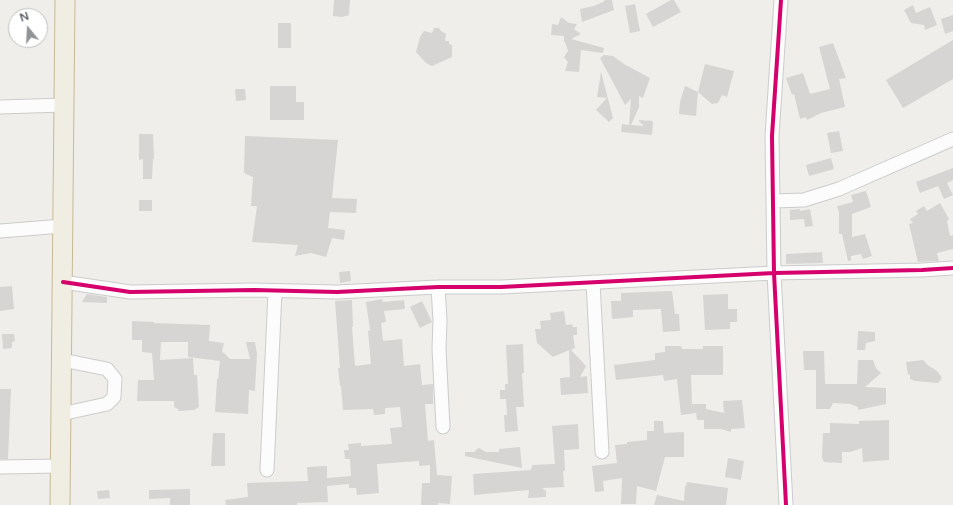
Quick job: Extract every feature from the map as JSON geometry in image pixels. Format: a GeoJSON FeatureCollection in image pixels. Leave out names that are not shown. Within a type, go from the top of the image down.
{"type":"FeatureCollection","features":[{"type":"Feature","properties":{"kind":"highway"},"geometry":{"type":"LineString","coordinates":[[60,505],[65,0]]}},
{"type":"Feature","properties":{"kind":"street"},"geometry":{"type":"LineString","coordinates":[[781,0],[772,136],[774,273],[786,505]]}},
{"type":"Feature","properties":{"kind":"street"},"geometry":{"type":"LineString","coordinates":[[0,107],[64,105]]}},
{"type":"Feature","properties":{"kind":"street"},"geometry":{"type":"LineString","coordinates":[[773,201],[804,200],[839,189],[953,139]]}},
{"type":"Feature","properties":{"kind":"street"},"geometry":{"type":"LineString","coordinates":[[0,231],[63,226]]}},
{"type":"Feature","properties":{"kind":"street"},"geometry":{"type":"LineString","coordinates":[[63,282],[130,292],[337,292],[438,287],[501,287],[774,273],[953,268]]}},
{"type":"Feature","properties":{"kind":"street"},"geometry":{"type":"LineString","coordinates":[[593,282],[602,452]]}},
{"type":"Feature","properties":{"kind":"street"},"geometry":{"type":"LineString","coordinates":[[438,287],[440,320],[439,349],[443,427]]}},
{"type":"Feature","properties":{"kind":"street"},"geometry":{"type":"LineString","coordinates":[[267,470],[275,291]]}},
{"type":"Feature","properties":{"kind":"street"},"geometry":{"type":"LineString","coordinates":[[61,414],[107,404],[114,397],[115,379],[107,369],[62,360]]}},
{"type":"Feature","properties":{"kind":"street"},"geometry":{"type":"LineString","coordinates":[[0,467],[60,466]]}},
{"type":"Feature","properties":{"kind":"building"},"geometry":{"type":"Polygon","coordinates":[[[334,0],[350,0],[349,15],[342,17],[333,16],[334,0]]]}},
{"type":"Feature","properties":{"kind":"building"},"geometry":{"type":"Polygon","coordinates":[[[605,0],[612,0],[614,10],[582,22],[580,9],[594,6],[605,0]]]}},
{"type":"Feature","properties":{"kind":"building"},"geometry":{"type":"Polygon","coordinates":[[[671,0],[674,0],[681,12],[653,27],[646,14],[671,0]]]}},
{"type":"Feature","properties":{"kind":"building"},"geometry":{"type":"Polygon","coordinates":[[[635,4],[640,31],[630,33],[625,6],[635,4]]]}},
{"type":"Feature","properties":{"kind":"building"},"geometry":{"type":"Polygon","coordinates":[[[913,5],[916,13],[930,7],[937,25],[925,30],[924,25],[911,23],[904,10],[913,5]]]}},
{"type":"Feature","properties":{"kind":"building"},"geometry":{"type":"Polygon","coordinates":[[[953,15],[953,31],[945,34],[941,19],[953,15]]]}},
{"type":"Feature","properties":{"kind":"building"},"geometry":{"type":"Polygon","coordinates":[[[561,17],[569,23],[577,24],[574,29],[581,34],[571,39],[604,48],[603,53],[581,50],[579,72],[565,71],[568,62],[564,57],[568,51],[564,42],[564,36],[551,35],[552,24],[558,25],[561,17]]]}},
{"type":"Feature","properties":{"kind":"building"},"geometry":{"type":"Polygon","coordinates":[[[278,23],[291,23],[291,48],[278,48],[278,23]]]}},
{"type":"Feature","properties":{"kind":"building"},"geometry":{"type":"Polygon","coordinates":[[[434,28],[439,28],[446,34],[445,41],[449,41],[449,44],[452,45],[452,57],[432,66],[426,63],[416,52],[420,37],[424,31],[432,33],[434,28]]]}},
{"type":"Feature","properties":{"kind":"building"},"geometry":{"type":"Polygon","coordinates":[[[953,40],[953,79],[903,108],[886,80],[953,40]]]}},
{"type":"Feature","properties":{"kind":"building"},"geometry":{"type":"Polygon","coordinates":[[[833,43],[846,78],[839,79],[845,107],[821,113],[807,120],[806,117],[800,119],[794,94],[792,95],[786,78],[803,73],[810,94],[830,89],[819,47],[833,43]]]}},
{"type":"Feature","properties":{"kind":"building"},"geometry":{"type":"Polygon","coordinates":[[[604,55],[613,56],[624,64],[650,78],[643,98],[639,96],[639,107],[631,125],[644,126],[638,120],[653,121],[652,135],[621,132],[622,124],[629,125],[631,99],[625,105],[600,58],[604,55]]]}},
{"type":"Feature","properties":{"kind":"building"},"geometry":{"type":"Polygon","coordinates":[[[705,64],[734,71],[727,97],[722,95],[718,103],[712,104],[698,92],[705,64]]]}},
{"type":"Feature","properties":{"kind":"building"},"geometry":{"type":"Polygon","coordinates":[[[601,72],[613,118],[609,122],[596,110],[607,98],[597,97],[601,72]]]}},
{"type":"Feature","properties":{"kind":"building"},"geometry":{"type":"Polygon","coordinates":[[[270,86],[296,86],[296,102],[304,102],[304,120],[270,120],[270,86]]]}},
{"type":"Feature","properties":{"kind":"building"},"geometry":{"type":"Polygon","coordinates":[[[685,86],[698,92],[696,116],[679,114],[680,102],[685,86]]]}},
{"type":"Feature","properties":{"kind":"building"},"geometry":{"type":"Polygon","coordinates":[[[235,89],[245,89],[246,100],[236,101],[235,89]]]}},
{"type":"Feature","properties":{"kind":"building"},"geometry":{"type":"Polygon","coordinates":[[[839,131],[843,151],[831,153],[827,133],[839,131]]]}},
{"type":"Feature","properties":{"kind":"building"},"geometry":{"type":"Polygon","coordinates":[[[139,134],[153,134],[154,159],[152,179],[143,179],[143,159],[139,160],[139,134]]]}},
{"type":"Feature","properties":{"kind":"building"},"geometry":{"type":"Polygon","coordinates":[[[245,136],[338,140],[332,198],[357,199],[356,213],[330,212],[328,228],[345,230],[344,240],[332,238],[326,257],[311,253],[295,256],[298,245],[252,242],[257,206],[251,206],[253,177],[244,173],[245,136]]]}},
{"type":"Feature","properties":{"kind":"building"},"geometry":{"type":"Polygon","coordinates":[[[831,158],[834,169],[809,176],[806,165],[831,158]]]}},
{"type":"Feature","properties":{"kind":"building"},"geometry":{"type":"Polygon","coordinates":[[[953,168],[953,180],[947,183],[953,195],[944,199],[938,186],[920,193],[916,182],[953,168]]]}},
{"type":"Feature","properties":{"kind":"building"},"geometry":{"type":"Polygon","coordinates":[[[866,191],[871,207],[852,214],[852,237],[865,234],[872,256],[863,259],[861,254],[851,256],[851,261],[848,261],[842,234],[839,234],[839,212],[837,206],[853,202],[851,195],[866,191]]]}},
{"type":"Feature","properties":{"kind":"building"},"geometry":{"type":"Polygon","coordinates":[[[139,200],[152,200],[152,211],[139,211],[139,200]]]}},
{"type":"Feature","properties":{"kind":"building"},"geometry":{"type":"Polygon","coordinates":[[[940,203],[949,219],[947,221],[950,236],[953,235],[953,249],[937,253],[939,261],[918,262],[909,224],[913,223],[910,219],[918,214],[916,211],[924,206],[927,211],[940,203]]]}},
{"type":"Feature","properties":{"kind":"building"},"geometry":{"type":"Polygon","coordinates":[[[800,209],[800,211],[810,209],[813,226],[805,227],[804,219],[790,220],[790,210],[800,209]]]}},
{"type":"Feature","properties":{"kind":"building"},"geometry":{"type":"Polygon","coordinates":[[[822,252],[823,263],[786,264],[786,254],[822,252]]]}},
{"type":"Feature","properties":{"kind":"building"},"geometry":{"type":"Polygon","coordinates":[[[350,271],[351,281],[340,283],[339,272],[350,271]]]}},
{"type":"Feature","properties":{"kind":"building"},"geometry":{"type":"Polygon","coordinates":[[[12,286],[14,309],[0,311],[0,287],[12,286]]]}},
{"type":"Feature","properties":{"kind":"building"},"geometry":{"type":"Polygon","coordinates":[[[672,291],[675,314],[679,314],[680,331],[663,332],[661,309],[633,310],[633,317],[612,319],[611,301],[621,301],[621,293],[672,291]]]}},
{"type":"Feature","properties":{"kind":"building"},"geometry":{"type":"Polygon","coordinates":[[[87,294],[107,297],[107,303],[82,302],[87,294]]]}},
{"type":"Feature","properties":{"kind":"building"},"geometry":{"type":"Polygon","coordinates":[[[728,294],[728,309],[737,309],[737,322],[730,322],[730,329],[705,330],[703,295],[728,294]]]}},
{"type":"Feature","properties":{"kind":"building"},"geometry":{"type":"Polygon","coordinates":[[[382,299],[383,302],[404,300],[405,309],[384,311],[386,322],[381,323],[383,341],[402,339],[404,366],[420,364],[422,385],[433,384],[433,404],[425,404],[428,441],[434,440],[437,475],[452,476],[450,504],[438,503],[438,505],[421,505],[422,483],[430,483],[430,465],[419,466],[419,461],[377,464],[379,493],[357,495],[356,488],[349,488],[349,484],[327,486],[328,502],[297,503],[297,505],[226,505],[225,500],[248,497],[247,483],[308,481],[307,467],[327,466],[327,478],[351,476],[350,459],[345,459],[344,450],[349,450],[348,444],[361,443],[361,446],[392,444],[390,428],[402,427],[400,407],[385,408],[385,414],[374,415],[373,409],[343,410],[338,368],[340,368],[335,301],[352,300],[352,327],[355,366],[371,364],[368,331],[370,330],[366,302],[382,299]]]}},
{"type":"Feature","properties":{"kind":"building"},"geometry":{"type":"Polygon","coordinates":[[[422,301],[432,322],[420,328],[410,307],[422,301]]]}},
{"type":"Feature","properties":{"kind":"building"},"geometry":{"type":"Polygon","coordinates":[[[564,311],[566,325],[572,324],[573,327],[577,327],[577,335],[573,335],[575,348],[571,350],[586,366],[580,377],[587,376],[588,393],[561,395],[560,378],[570,377],[569,350],[553,357],[537,343],[535,329],[541,329],[540,321],[551,320],[550,313],[564,311]]]}},
{"type":"Feature","properties":{"kind":"building"},"geometry":{"type":"Polygon","coordinates":[[[132,321],[210,325],[209,341],[224,343],[222,351],[230,359],[250,359],[246,342],[255,342],[257,354],[255,391],[249,390],[248,414],[215,412],[217,379],[220,361],[188,357],[188,342],[161,342],[160,360],[193,358],[194,375],[197,375],[199,407],[194,410],[178,411],[178,409],[174,407],[174,401],[137,401],[138,380],[154,380],[152,353],[142,352],[142,340],[132,340],[132,321]]]}},
{"type":"Feature","properties":{"kind":"building"},"geometry":{"type":"Polygon","coordinates":[[[858,331],[875,332],[875,341],[866,343],[865,350],[857,350],[858,331]]]}},
{"type":"Feature","properties":{"kind":"building"},"geometry":{"type":"Polygon","coordinates":[[[2,334],[14,334],[15,341],[12,342],[12,348],[3,349],[2,334]]]}},
{"type":"Feature","properties":{"kind":"building"},"geometry":{"type":"Polygon","coordinates":[[[523,344],[524,373],[522,373],[524,407],[516,407],[518,431],[505,432],[504,415],[507,415],[506,399],[500,399],[500,390],[505,390],[505,384],[508,384],[506,345],[523,344]]]}},
{"type":"Feature","properties":{"kind":"building"},"geometry":{"type":"Polygon","coordinates":[[[665,346],[681,346],[682,349],[703,349],[703,346],[723,346],[723,375],[691,375],[692,404],[706,404],[706,409],[724,413],[723,401],[742,400],[745,428],[731,429],[731,432],[721,429],[704,429],[704,420],[697,420],[696,413],[681,415],[677,379],[664,381],[663,375],[616,380],[614,365],[655,360],[655,353],[665,352],[665,346]]]}},
{"type":"Feature","properties":{"kind":"building"},"geometry":{"type":"Polygon","coordinates":[[[803,351],[824,351],[825,384],[857,384],[858,360],[873,360],[876,368],[881,373],[865,387],[886,388],[886,404],[858,410],[858,407],[850,404],[833,403],[830,409],[816,409],[816,370],[804,370],[803,351]]]}},
{"type":"Feature","properties":{"kind":"building"},"geometry":{"type":"Polygon","coordinates":[[[923,360],[937,371],[942,378],[938,383],[915,381],[910,379],[906,362],[923,360]]]}},
{"type":"Feature","properties":{"kind":"building"},"geometry":{"type":"Polygon","coordinates":[[[0,389],[11,389],[8,459],[0,459],[0,389]]]}},
{"type":"Feature","properties":{"kind":"building"},"geometry":{"type":"Polygon","coordinates":[[[889,420],[889,460],[863,462],[862,448],[850,452],[842,452],[842,463],[824,462],[822,458],[823,433],[830,433],[830,423],[859,424],[859,421],[889,420]]]}},
{"type":"Feature","properties":{"kind":"building"},"geometry":{"type":"Polygon","coordinates":[[[654,421],[663,421],[664,433],[684,432],[684,457],[665,457],[656,491],[637,486],[636,504],[621,504],[622,478],[603,481],[604,491],[595,492],[592,466],[617,463],[615,445],[647,440],[647,431],[654,431],[654,421]]]}},
{"type":"Feature","properties":{"kind":"building"},"geometry":{"type":"Polygon","coordinates":[[[578,424],[579,449],[564,450],[564,487],[542,488],[546,491],[546,497],[528,498],[529,490],[474,495],[473,474],[531,470],[532,465],[555,464],[552,426],[578,424]]]}},
{"type":"Feature","properties":{"kind":"building"},"geometry":{"type":"Polygon","coordinates":[[[213,433],[225,433],[225,466],[211,466],[213,433]]]}},
{"type":"Feature","properties":{"kind":"building"},"geometry":{"type":"Polygon","coordinates":[[[520,447],[522,468],[465,456],[465,452],[474,452],[479,448],[486,452],[499,452],[499,449],[520,447]]]}},
{"type":"Feature","properties":{"kind":"building"},"geometry":{"type":"Polygon","coordinates":[[[728,458],[744,461],[741,480],[725,477],[728,458]]]}},
{"type":"Feature","properties":{"kind":"building"},"geometry":{"type":"Polygon","coordinates":[[[687,482],[728,488],[726,505],[654,505],[657,495],[684,501],[685,486],[687,482]]]}},
{"type":"Feature","properties":{"kind":"building"},"geometry":{"type":"Polygon","coordinates":[[[190,489],[190,505],[170,505],[170,498],[149,499],[149,490],[190,489]]]}},
{"type":"Feature","properties":{"kind":"building"},"geometry":{"type":"Polygon","coordinates":[[[109,490],[110,498],[98,499],[97,491],[109,490]]]}},
{"type":"Feature","properties":{"kind":"cycle path"},"geometry":{"type":"LineString","coordinates":[[781,0],[772,136],[774,273],[786,505]]}},
{"type":"Feature","properties":{"kind":"cycle path"},"geometry":{"type":"LineString","coordinates":[[63,282],[130,292],[254,290],[337,292],[438,287],[501,287],[774,273],[953,268]]}}]}
